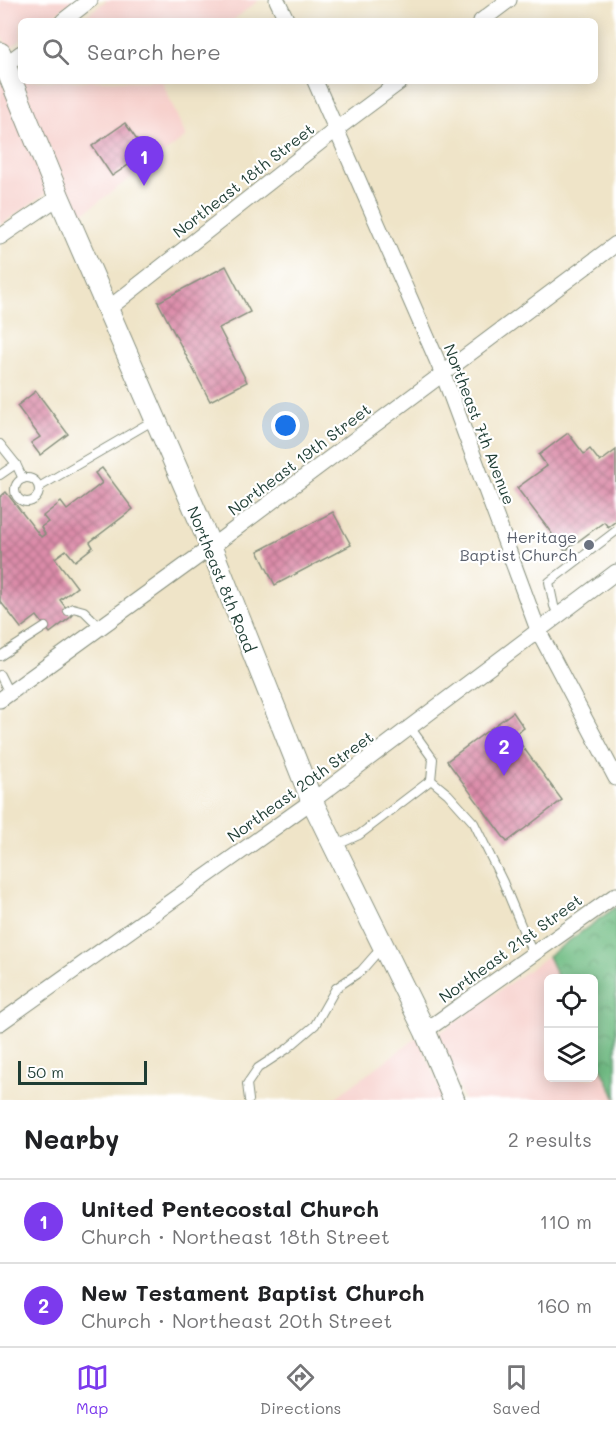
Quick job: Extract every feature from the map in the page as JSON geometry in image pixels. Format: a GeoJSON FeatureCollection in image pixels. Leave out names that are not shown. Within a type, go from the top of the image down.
{"type":"FeatureCollection","features":[{"type":"Feature","properties":{"kind":"main road","name":"Northeast 8th Road"},"geometry":{"type":"LineString","coordinates":[[9,57],[18,82]]}},
{"type":"Feature","properties":{"kind":"main road","name":"Northeast 8th Road"},"geometry":{"type":"LineString","coordinates":[[19,84],[59,197],[210,547],[312,801],[425,1031],[454,1100]]}},
{"type":"Feature","properties":{"kind":"street"},"geometry":{"type":"LineString","coordinates":[[67,18],[90,0]]}},
{"type":"Feature","properties":{"kind":"street"},"geometry":{"type":"LineString","coordinates":[[278,0],[286,18]]}},
{"type":"Feature","properties":{"kind":"street"},"geometry":{"type":"LineString","coordinates":[[485,18],[509,0]]}},
{"type":"Feature","properties":{"kind":"street","name":"Northeast 7th Avenue"},"geometry":{"type":"LineString","coordinates":[[316,84],[338,128],[443,374],[538,630],[616,778]]}},
{"type":"Feature","properties":{"kind":"street","name":"Northeast 18th Street"},"geometry":{"type":"LineString","coordinates":[[108,309],[397,84]]}},
{"type":"Feature","properties":{"kind":"street"},"geometry":{"type":"LineString","coordinates":[[0,237],[59,197]]}},
{"type":"Feature","properties":{"kind":"street","name":"Northeast 19th Street"},"geometry":{"type":"LineString","coordinates":[[4,696],[210,547],[616,244]]}},
{"type":"Feature","properties":{"kind":"street","name":"Northeast 20th Street"},"geometry":{"type":"LineString","coordinates":[[0,1023],[312,801],[616,572]]}},
{"type":"Feature","properties":{"kind":"street","name":"Northeast 21st Street"},"geometry":{"type":"LineString","coordinates":[[425,1031],[616,895]]}},
{"type":"Feature","properties":{"kind":"lane"},"geometry":{"type":"LineString","coordinates":[[39,487],[156,419]]}},
{"type":"Feature","properties":{"kind":"lane"},"geometry":{"type":"LineString","coordinates":[[0,444],[16,464],[23,479]]}},
{"type":"Feature","properties":{"kind":"lane"},"geometry":{"type":"LineString","coordinates":[[0,475],[16,464]]}},
{"type":"Feature","properties":{"kind":"lane"},"geometry":{"type":"LineString","coordinates":[[23,479],[31,479],[39,487],[38,495],[33,501],[22,501],[15,492],[17,484],[23,479]]}},
{"type":"Feature","properties":{"kind":"lane"},"geometry":{"type":"LineString","coordinates":[[558,615],[549,582],[616,531]]}},
{"type":"Feature","properties":{"kind":"lane"},"geometry":{"type":"LineString","coordinates":[[68,611],[73,608],[84,611],[100,627]]}},
{"type":"Feature","properties":{"kind":"lane"},"geometry":{"type":"LineString","coordinates":[[0,656],[45,627]]}},
{"type":"Feature","properties":{"kind":"lane"},"geometry":{"type":"LineString","coordinates":[[0,675],[4,696]]}},
{"type":"Feature","properties":{"kind":"lane"},"geometry":{"type":"LineString","coordinates":[[334,846],[359,835],[431,780],[433,759],[410,727]]}},
{"type":"Feature","properties":{"kind":"lane"},"geometry":{"type":"LineString","coordinates":[[431,780],[448,794],[474,823],[503,882],[533,954]]}},
{"type":"Feature","properties":{"kind":"lane"},"geometry":{"type":"LineString","coordinates":[[249,1100],[247,1084],[258,1068],[287,1049],[315,1025],[336,988],[361,971],[383,946]]}},
{"type":"Feature","properties":{"kind":"shaded area"},"geometry":{"type":"Polygon","coordinates":[[[0,0],[74,0],[50,18],[18,18],[18,42],[8,50],[0,31],[0,0]]]}},
{"type":"Feature","properties":{"kind":"shaded area"},"geometry":{"type":"Polygon","coordinates":[[[107,0],[259,0],[236,18],[83,18],[107,0]]]}},
{"type":"Feature","properties":{"kind":"shaded area"},"geometry":{"type":"Polygon","coordinates":[[[0,75],[48,192],[0,225],[0,75]]]}},
{"type":"Feature","properties":{"kind":"shaded area"},"geometry":{"type":"Polygon","coordinates":[[[22,84],[163,84],[186,137],[78,217],[22,84]]]}},
{"type":"Feature","properties":{"kind":"shaded area"},"geometry":{"type":"Polygon","coordinates":[[[548,956],[556,974],[544,974],[544,1082],[598,1082],[598,1061],[616,1100],[464,1100],[437,1035],[548,956]]]}},
{"type":"Feature","properties":{"kind":"shaded area"},"geometry":{"type":"Polygon","coordinates":[[[418,1037],[445,1100],[332,1100],[418,1037]]]}},
{"type":"Feature","properties":{"kind":"green space"},"geometry":{"type":"Polygon","coordinates":[[[616,907],[616,1099],[598,1061],[598,974],[556,974],[548,956],[616,907]]]}},
{"type":"Feature","properties":{"kind":"building"},"geometry":{"type":"Polygon","coordinates":[[[125,123],[146,153],[112,176],[92,146],[125,123]]]}},
{"type":"Feature","properties":{"kind":"building"},"geometry":{"type":"Polygon","coordinates":[[[226,266],[250,312],[219,328],[247,382],[210,401],[158,302],[226,266]]]}},
{"type":"Feature","properties":{"kind":"building"},"geometry":{"type":"Polygon","coordinates":[[[36,391],[68,434],[40,455],[31,443],[40,437],[17,406],[36,391]]]}},
{"type":"Feature","properties":{"kind":"building"},"geometry":{"type":"Polygon","coordinates":[[[568,433],[584,454],[590,449],[600,462],[616,450],[616,521],[608,527],[604,522],[565,551],[517,488],[547,466],[539,455],[568,433]]]}},
{"type":"Feature","properties":{"kind":"building"},"geometry":{"type":"Polygon","coordinates":[[[102,468],[133,509],[90,542],[93,547],[75,561],[66,550],[55,558],[77,587],[60,600],[72,616],[50,633],[37,616],[21,628],[0,601],[0,497],[6,492],[41,537],[45,534],[41,527],[48,522],[43,516],[61,502],[67,510],[102,483],[95,473],[102,468]]]}},
{"type":"Feature","properties":{"kind":"building"},"geometry":{"type":"Polygon","coordinates":[[[333,512],[351,545],[275,585],[258,551],[333,512]]]}},
{"type":"Feature","properties":{"kind":"building"},"geometry":{"type":"Polygon","coordinates":[[[513,712],[524,728],[514,735],[562,800],[507,842],[447,761],[513,712]]]}},
{"type":"Feature","properties":{"kind":"place","name":"United Pentecostal Church"},"geometry":{"type":"Point","coordinates":[144,186]}},
{"type":"Feature","properties":{"kind":"place","name":"Heritage Baptist Church"},"geometry":{"type":"Point","coordinates":[589,545]}},
{"type":"Feature","properties":{"kind":"place","name":"New Testament Baptist Church"},"geometry":{"type":"Point","coordinates":[504,776]}}]}
